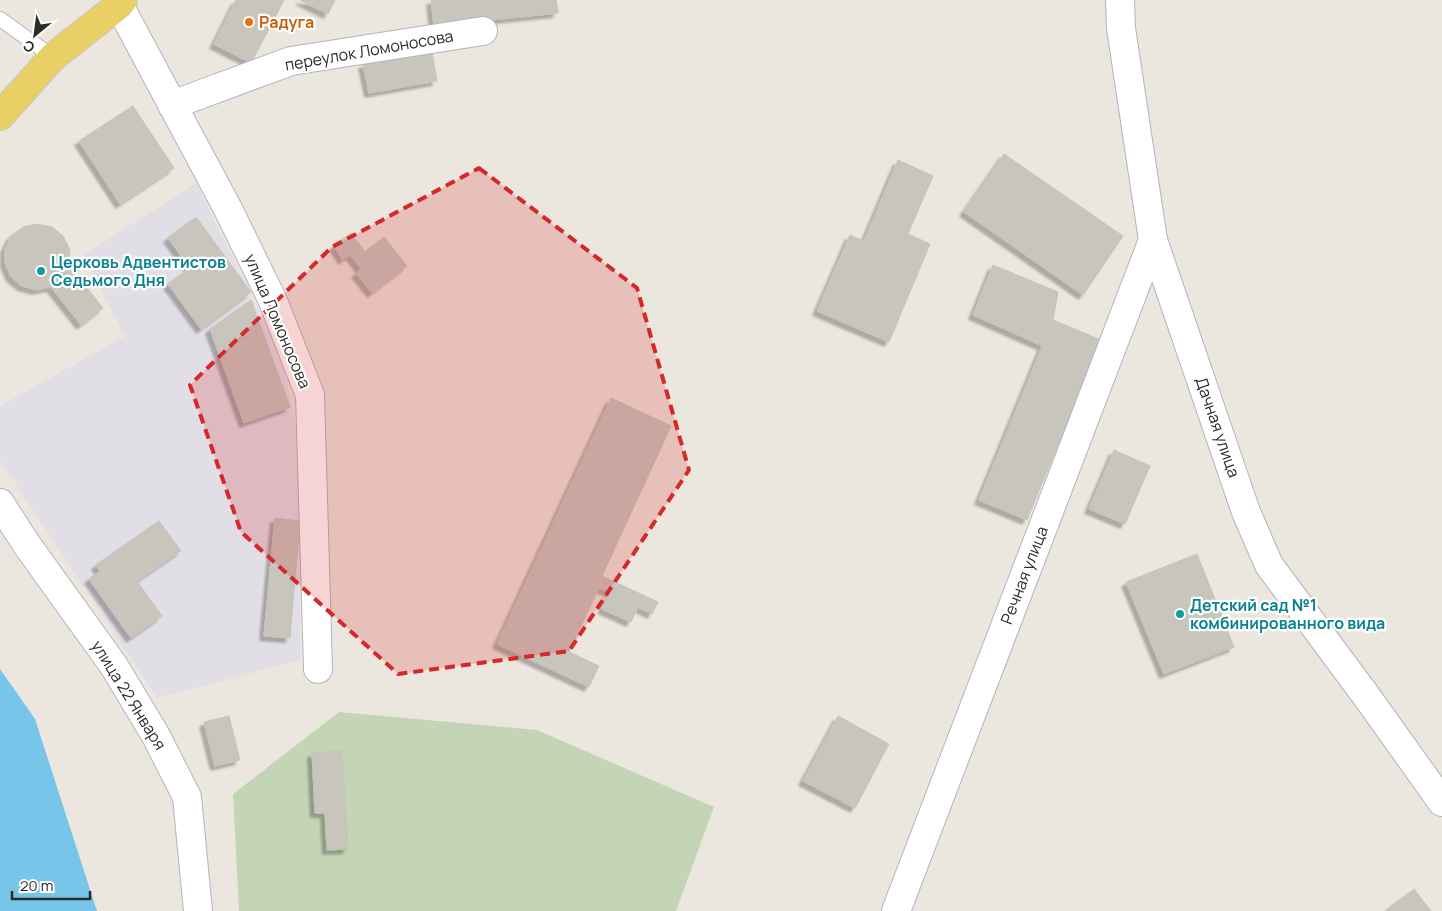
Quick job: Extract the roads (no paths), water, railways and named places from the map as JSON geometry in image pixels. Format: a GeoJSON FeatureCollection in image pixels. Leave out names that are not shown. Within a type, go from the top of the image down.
{"type":"FeatureCollection","features":[{"type":"Feature","properties":{"kind":"main road"},"geometry":{"type":"LineString","coordinates":[[0,116],[54,57],[121,2]]}},
{"type":"Feature","properties":{"kind":"street","name":"Дачная улица"},"geometry":{"type":"LineString","coordinates":[[1120,0],[1121,28],[1153,240],[1246,512],[1269,565],[1442,802]]}},
{"type":"Feature","properties":{"kind":"street","name":"улица Ломоносова"},"geometry":{"type":"LineString","coordinates":[[121,2],[172,105],[228,209],[272,301],[310,395],[318,669]]}},
{"type":"Feature","properties":{"kind":"street","name":"переулок Ломоносова"},"geometry":{"type":"LineString","coordinates":[[172,105],[291,61],[483,30]]}},
{"type":"Feature","properties":{"kind":"street","name":"Речная улица"},"geometry":{"type":"LineString","coordinates":[[896,911],[1153,240]]}},
{"type":"Feature","properties":{"kind":"street","name":"улица 22 Января"},"geometry":{"type":"LineString","coordinates":[[0,503],[27,545],[114,666],[156,736],[187,797],[198,911]]}},
{"type":"Feature","properties":{"kind":"lane"},"geometry":{"type":"LineString","coordinates":[[0,19],[54,57]]}},
{"type":"Feature","properties":{"kind":"water"},"geometry":{"type":"Polygon","coordinates":[[[0,669],[35,719],[97,911],[0,911],[0,669]]]}},
{"type":"Feature","properties":{"kind":"place","name":"Радуга"},"geometry":{"type":"Point","coordinates":[249,22]}},
{"type":"Feature","properties":{"kind":"place","name":"Церковь Адвентистов Седьмого Дня"},"geometry":{"type":"Point","coordinates":[41,271]}},
{"type":"Feature","properties":{"kind":"place","name":"Детский сад №1 комбинированного вида"},"geometry":{"type":"Point","coordinates":[1180,614]}}]}
